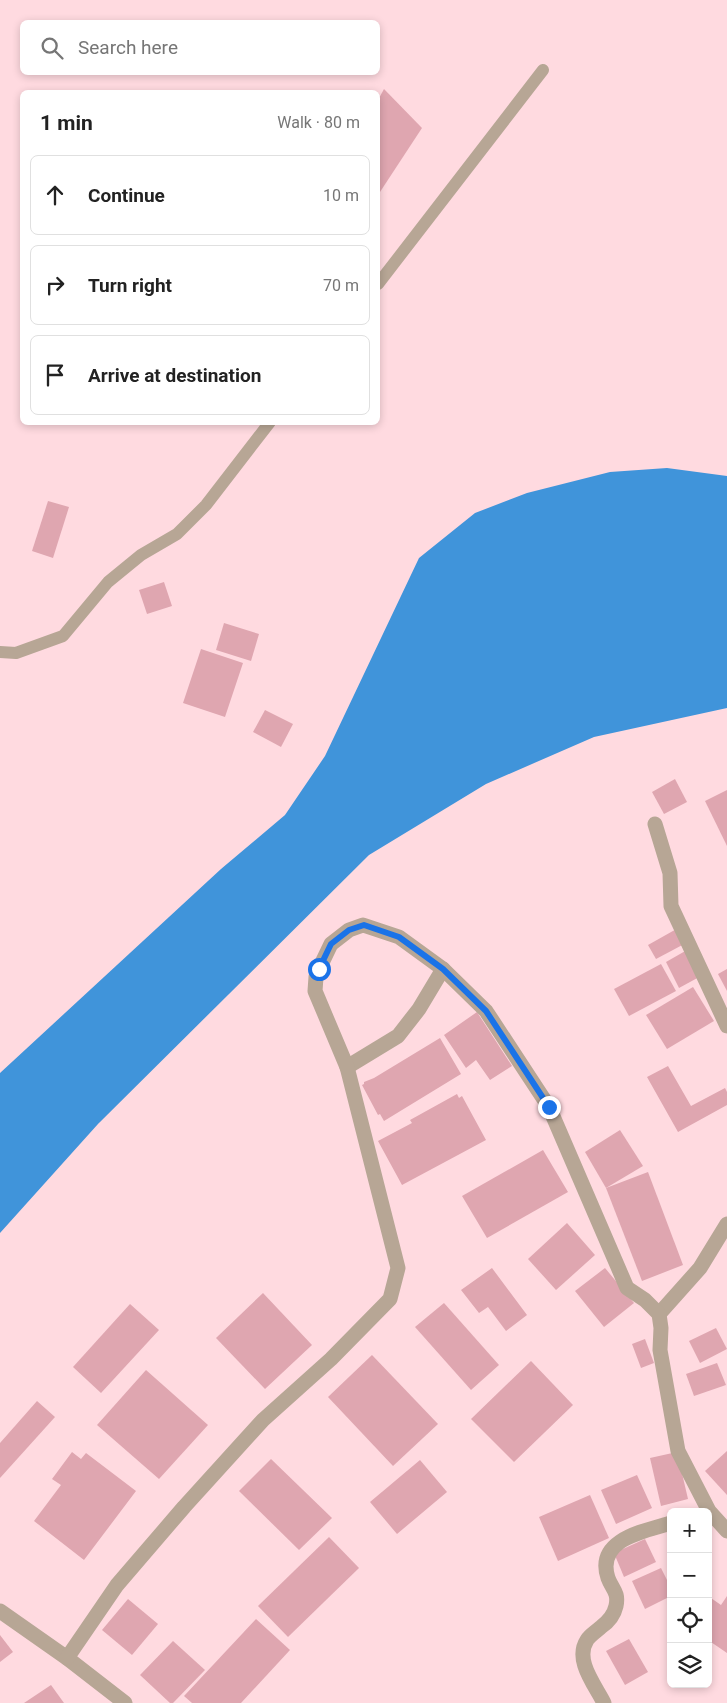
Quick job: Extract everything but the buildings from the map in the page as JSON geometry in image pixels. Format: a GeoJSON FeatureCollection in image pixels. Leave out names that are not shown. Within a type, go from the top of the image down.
{"type":"FeatureCollection","features":[{"type":"Feature","properties":{"kind":"street"},"geometry":{"type":"LineString","coordinates":[[655,824],[670,873],[672,906],[727,1026]]}},
{"type":"Feature","properties":{"kind":"street"},"geometry":{"type":"LineString","coordinates":[[67,1658],[118,1585],[184,1507],[263,1420],[331,1359],[390,1300],[398,1268],[347,1067],[316,991],[316,977],[331,944],[349,930],[364,925],[399,937],[443,969],[486,1011],[549,1107],[627,1288],[645,1300],[660,1314],[662,1328],[660,1350],[678,1451],[706,1508]]}},
{"type":"Feature","properties":{"kind":"street"},"geometry":{"type":"LineString","coordinates":[[347,1067],[398,1036],[419,1009],[443,969]]}},
{"type":"Feature","properties":{"kind":"street"},"geometry":{"type":"LineString","coordinates":[[660,1314],[700,1268],[727,1224]]}},
{"type":"Feature","properties":{"kind":"street"},"geometry":{"type":"LineString","coordinates":[[712,1511],[727,1511]]}},
{"type":"Feature","properties":{"kind":"street"},"geometry":{"type":"LineString","coordinates":[[712,1515],[727,1531]]}},
{"type":"Feature","properties":{"kind":"street"},"geometry":{"type":"LineString","coordinates":[[604,1703],[584,1665],[582,1651],[587,1639],[609,1620],[616,1607],[617,1594],[608,1578],[606,1560],[614,1546],[627,1537],[667,1524]]}},
{"type":"Feature","properties":{"kind":"street"},"geometry":{"type":"LineString","coordinates":[[0,1611],[67,1658],[125,1703]]}},
{"type":"Feature","properties":{"kind":"lane"},"geometry":{"type":"LineString","coordinates":[[380,281],[543,70]]}},
{"type":"Feature","properties":{"kind":"lane"},"geometry":{"type":"LineString","coordinates":[[0,652],[16,653],[62,636],[108,582],[142,555],[177,534],[206,505],[268,425]]}},
{"type":"Feature","properties":{"kind":"water"},"geometry":{"type":"Polygon","coordinates":[[[667,468],[727,476],[727,708],[594,737],[486,784],[369,855],[98,1124],[0,1233],[0,1073],[221,869],[285,815],[325,756],[419,558],[475,513],[527,493],[610,472],[667,468]]]}},
{"type":"Feature","properties":{"kind":"route"},"geometry":{"type":"LineString","coordinates":[[319,969],[331,944],[349,930],[364,925],[399,937],[443,969],[486,1011],[549,1107]]}}]}
